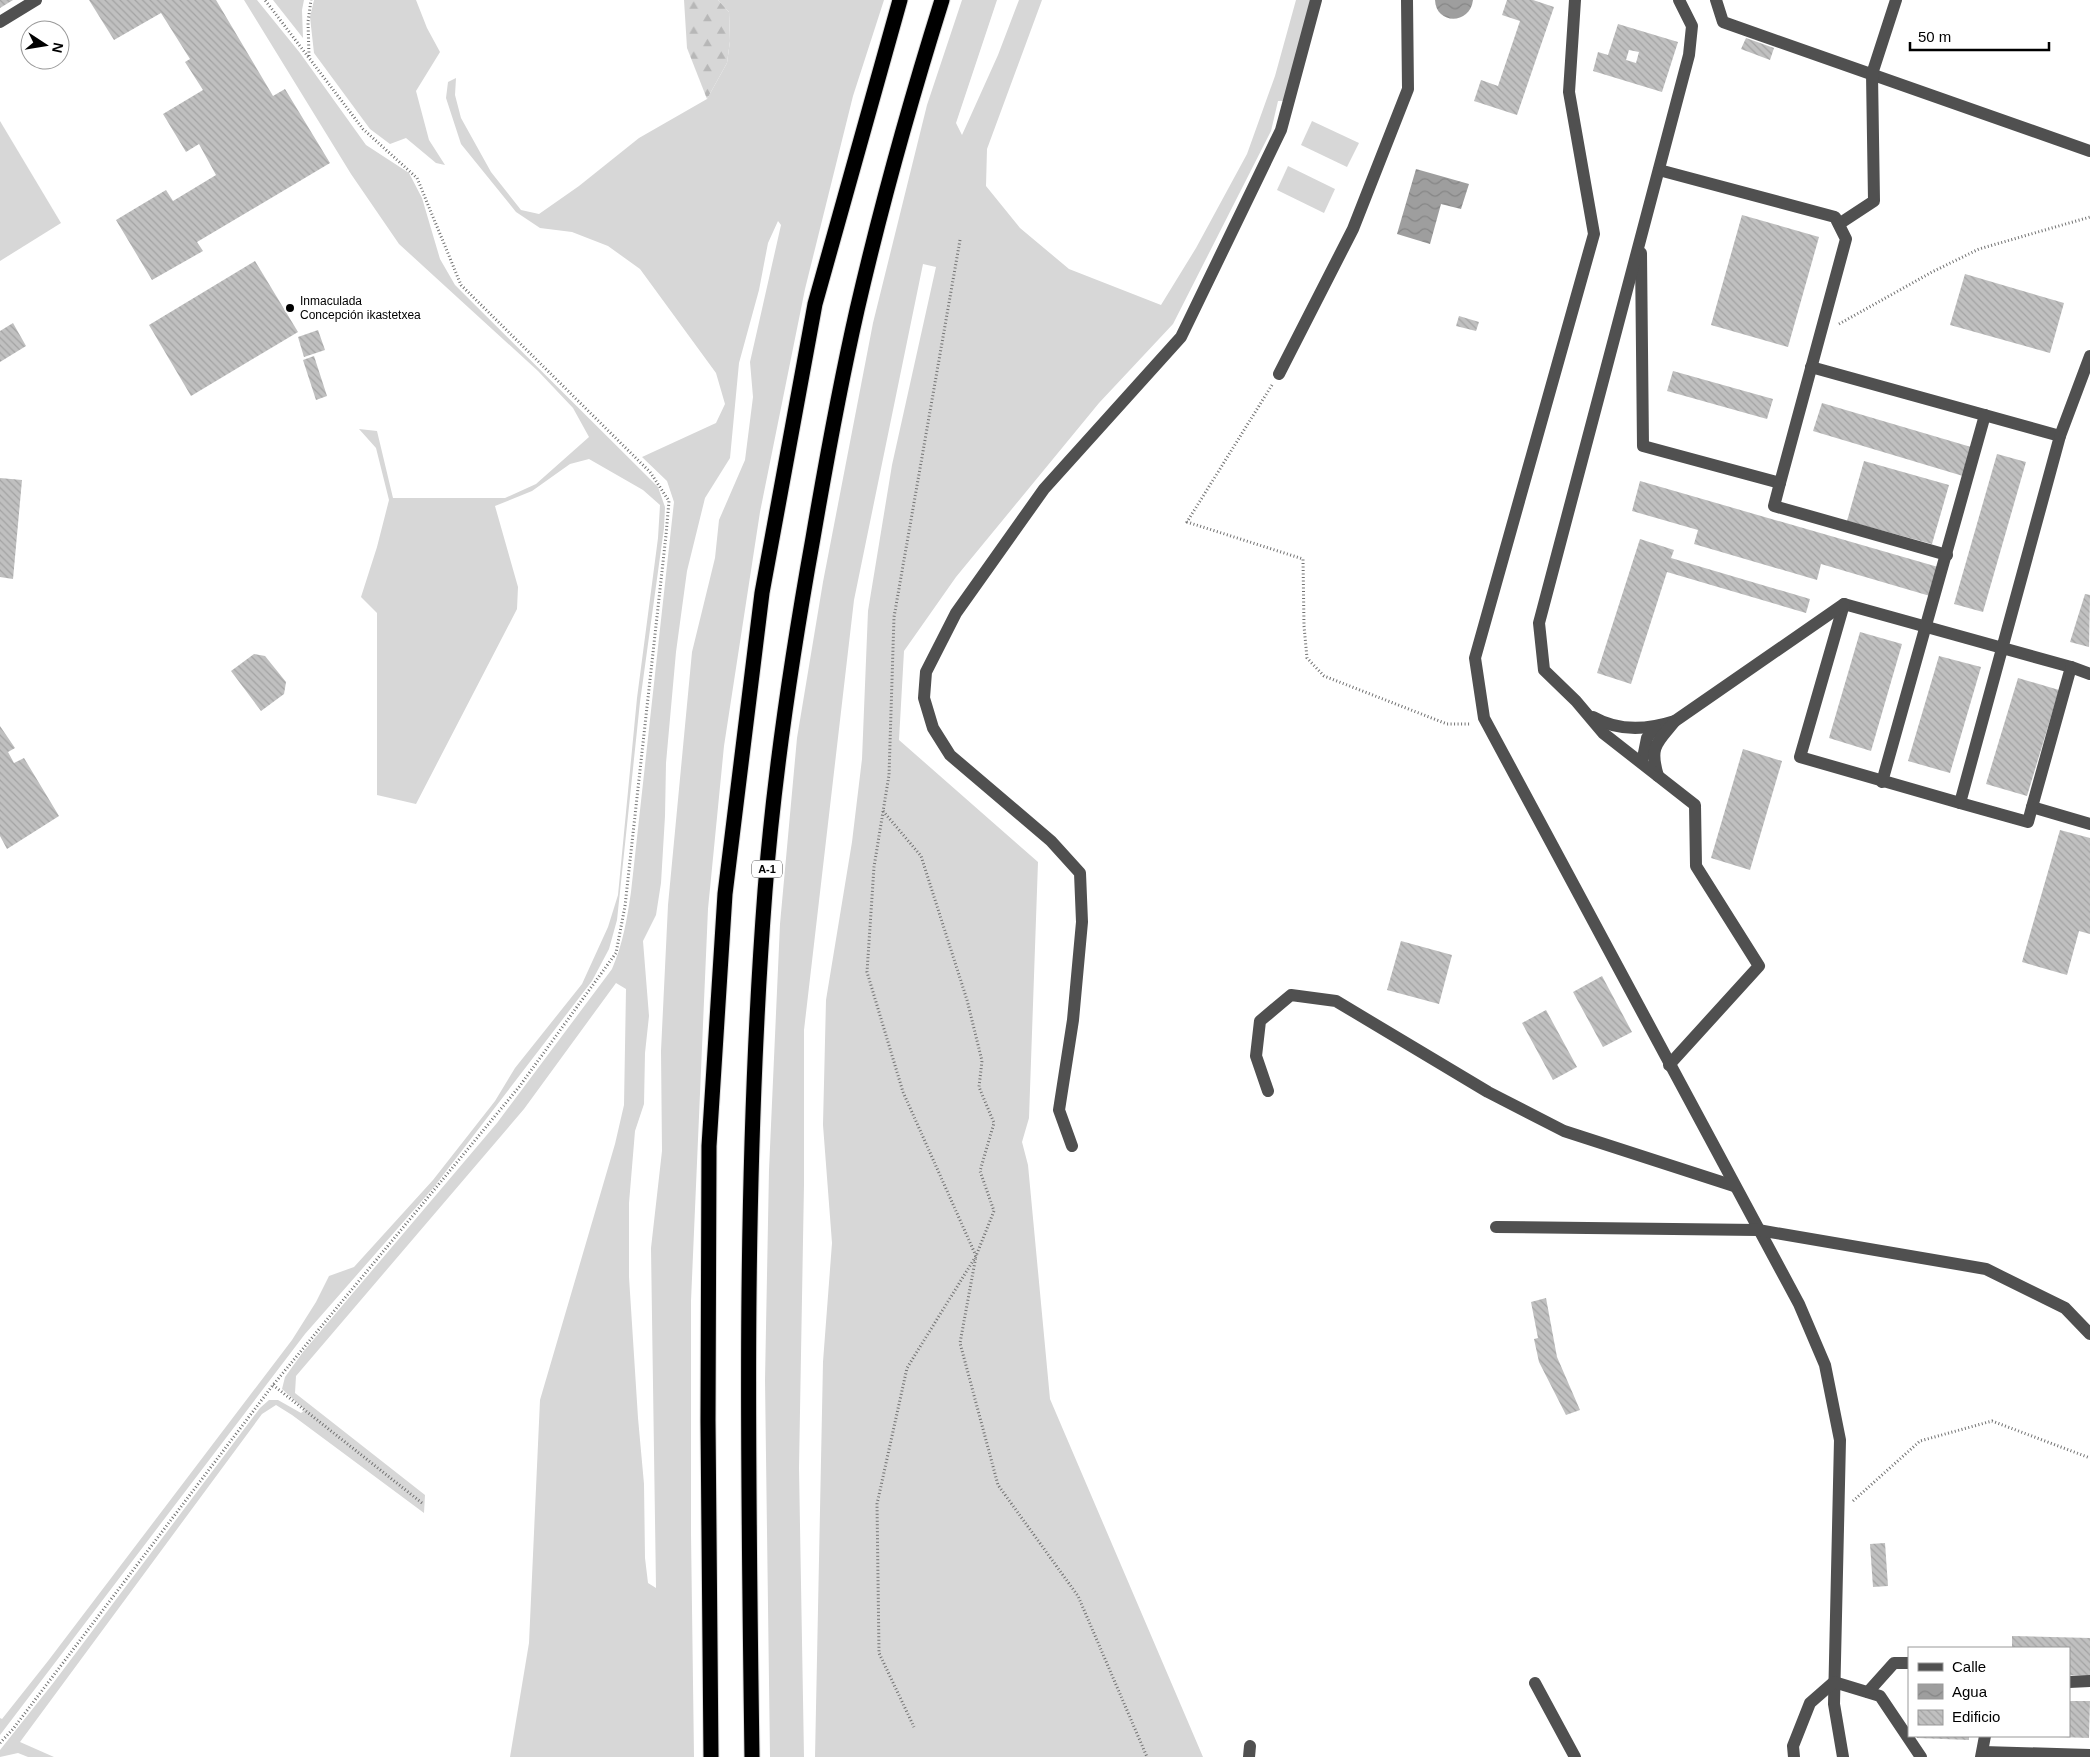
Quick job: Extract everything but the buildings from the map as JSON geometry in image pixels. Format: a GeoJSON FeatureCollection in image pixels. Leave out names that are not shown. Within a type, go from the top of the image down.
{"type":"FeatureCollection","features":[{"type":"Feature","properties":{"kind":"highway"},"geometry":{"type":"LineString","coordinates":[[711,1757],[708,1421],[709,1146],[725,894],[762,593],[815,304],[900,0]]}},
{"type":"Feature","properties":{"kind":"highway","name":"A-1"},"geometry":{"type":"LineString","coordinates":[[752,1757],[748,1412],[750,1158],[765,890],[779,756],[800,606],[857,311],[885,197],[942,0]]}},
{"type":"Feature","properties":{"kind":"street"},"geometry":{"type":"LineString","coordinates":[[0,22],[36,0]]}},
{"type":"Feature","properties":{"kind":"street"},"geometry":{"type":"LineString","coordinates":[[1072,1146],[1059,1110],[1072,1020],[1082,922],[1080,873],[1051,841],[950,755],[933,728],[924,698],[926,672],[956,613],[1044,490],[1181,337],[1281,130],[1316,0]]}},
{"type":"Feature","properties":{"kind":"street"},"geometry":{"type":"LineString","coordinates":[[1279,374],[1353,229],[1408,89],[1407,0]]}},
{"type":"Feature","properties":{"kind":"street"},"geometry":{"type":"LineString","coordinates":[[1575,0],[1569,92],[1594,234],[1475,658],[1484,718],[1799,1304],[1825,1365],[1840,1440],[1834,1704],[1843,1757]]}},
{"type":"Feature","properties":{"kind":"street"},"geometry":{"type":"LineString","coordinates":[[1669,1065],[1759,966],[1696,866],[1695,805],[1603,732],[1587,713],[1544,670],[1539,623],[1689,55],[1692,26],[1679,0]]}},
{"type":"Feature","properties":{"kind":"street"},"geometry":{"type":"LineString","coordinates":[[1716,0],[1723,22],[2090,151]]}},
{"type":"Feature","properties":{"kind":"street"},"geometry":{"type":"LineString","coordinates":[[1839,224],[1874,201],[1872,74],[1896,0]]}},
{"type":"Feature","properties":{"kind":"street"},"geometry":{"type":"LineString","coordinates":[[1659,170],[1835,217],[1846,239],[1774,506],[1947,555]]}},
{"type":"Feature","properties":{"kind":"street"},"geometry":{"type":"LineString","coordinates":[[1641,236],[1643,446],[1780,483]]}},
{"type":"Feature","properties":{"kind":"street"},"geometry":{"type":"LineString","coordinates":[[1960,804],[2060,436],[2090,356]]}},
{"type":"Feature","properties":{"kind":"street"},"geometry":{"type":"LineString","coordinates":[[1811,367],[2060,436]]}},
{"type":"Feature","properties":{"kind":"street"},"geometry":{"type":"LineString","coordinates":[[1882,782],[1986,415]]}},
{"type":"Feature","properties":{"kind":"street"},"geometry":{"type":"LineString","coordinates":[[1844,604],[1800,757],[1960,804],[2028,822],[2071,667]]}},
{"type":"Feature","properties":{"kind":"street"},"geometry":{"type":"LineString","coordinates":[[1844,604],[2071,667],[2090,674]]}},
{"type":"Feature","properties":{"kind":"street"},"geometry":{"type":"LineString","coordinates":[[1658,776],[1653,760],[1655,745],[1675,721],[1844,604]]}},
{"type":"Feature","properties":{"kind":"street"},"geometry":{"type":"LineString","coordinates":[[1587,713],[1600,721],[1618,726],[1638,728],[1655,727],[1675,721]]}},
{"type":"Feature","properties":{"kind":"street"},"geometry":{"type":"LineString","coordinates":[[1642,763],[1647,738],[1655,727]]}},
{"type":"Feature","properties":{"kind":"street"},"geometry":{"type":"LineString","coordinates":[[2032,807],[2090,824]]}},
{"type":"Feature","properties":{"kind":"street"},"geometry":{"type":"LineString","coordinates":[[1268,1091],[1256,1056],[1260,1022],[1291,995],[1336,1001],[1488,1092],[1564,1131],[1734,1186]]}},
{"type":"Feature","properties":{"kind":"street"},"geometry":{"type":"LineString","coordinates":[[1496,1226],[1758,1230],[1986,1269],[2065,1308],[2090,1334]]}},
{"type":"Feature","properties":{"kind":"street"},"geometry":{"type":"LineString","coordinates":[[1868,1692],[1894,1663],[1908,1663]]}},
{"type":"Feature","properties":{"kind":"street"},"geometry":{"type":"LineString","coordinates":[[2070,1682],[2090,1681]]}},
{"type":"Feature","properties":{"kind":"street"},"geometry":{"type":"LineString","coordinates":[[1834,1682],[1880,1696],[1921,1757]]}},
{"type":"Feature","properties":{"kind":"street"},"geometry":{"type":"LineString","coordinates":[[1794,1757],[1792,1746],[1810,1703],[1834,1682]]}},
{"type":"Feature","properties":{"kind":"street"},"geometry":{"type":"LineString","coordinates":[[1535,1683],[1576,1757]]}},
{"type":"Feature","properties":{"kind":"street"},"geometry":{"type":"LineString","coordinates":[[1985,1737],[1982,1755],[2090,1755]]}},
{"type":"Feature","properties":{"kind":"path"},"geometry":{"type":"LineString","coordinates":[[0,1743],[14,1728],[273,1385],[518,1087],[616,953],[625,906],[669,501],[650,472],[460,285],[417,178],[363,129],[265,0]]}},
{"type":"Feature","properties":{"kind":"path"},"geometry":{"type":"LineString","coordinates":[[309,57],[308,22],[311,0]]}},
{"type":"Feature","properties":{"kind":"path"},"geometry":{"type":"LineString","coordinates":[[1820,335],[1932,272],[1979,249],[2090,217]]}},
{"type":"Feature","properties":{"kind":"path"},"geometry":{"type":"LineString","coordinates":[[960,240],[894,617],[889,774],[874,867],[867,972],[903,1092],[976,1256],[960,1343],[998,1485],[1078,1596],[1147,1757]]}},
{"type":"Feature","properties":{"kind":"path"},"geometry":{"type":"LineString","coordinates":[[1279,374],[1187,522],[1303,559],[1304,626],[1307,658],[1324,676],[1447,724],[1487,724]]}},
{"type":"Feature","properties":{"kind":"path"},"geometry":{"type":"LineString","coordinates":[[883,811],[921,856],[967,1000],[982,1061],[979,1087],[994,1123],[980,1171],[994,1211],[976,1256],[907,1368],[877,1504],[879,1653],[914,1727]]}},
{"type":"Feature","properties":{"kind":"path"},"geometry":{"type":"LineString","coordinates":[[273,1385],[422,1503]]}},
{"type":"Feature","properties":{"kind":"path"},"geometry":{"type":"LineString","coordinates":[[1837,1515],[1920,1441],[1992,1421],[2090,1458]]}},
{"type":"Feature","properties":{"kind":"green space"},"geometry":{"type":"Polygon","coordinates":[[[244,0],[257,0],[300,53],[366,145],[409,173],[422,198],[440,259],[455,285],[658,487],[665,507],[664,528],[640,702],[617,920],[609,949],[592,981],[434,1187],[305,1334],[0,1735],[0,1718],[2,1719],[48,1661],[292,1340],[316,1302],[329,1276],[354,1267],[433,1180],[495,1101],[515,1068],[582,984],[608,927],[618,895],[637,698],[658,538],[660,505],[643,490],[589,459],[570,464],[532,491],[495,506],[518,587],[517,609],[416,804],[377,795],[377,613],[361,597],[377,547],[389,500],[376,448],[359,429],[377,431],[393,498],[505,498],[536,484],[589,437],[573,408],[538,371],[399,244],[351,174],[244,0]]]}},
{"type":"Feature","properties":{"kind":"green space"},"geometry":{"type":"Polygon","coordinates":[[[273,0],[304,0],[302,10],[303,38],[273,0]]]}},
{"type":"Feature","properties":{"kind":"green space"},"geometry":{"type":"Polygon","coordinates":[[[314,0],[416,0],[427,28],[440,52],[416,91],[429,140],[445,165],[436,163],[406,138],[390,144],[370,129],[314,53],[310,17],[314,0]]]}},
{"type":"Feature","properties":{"kind":"green space"},"geometry":{"type":"Polygon","coordinates":[[[684,0],[718,0],[729,12],[730,41],[727,63],[707,99],[687,48],[684,0]]]}},
{"type":"Feature","properties":{"kind":"green space"},"geometry":{"type":"Polygon","coordinates":[[[718,0],[884,0],[853,96],[805,289],[760,512],[724,746],[708,909],[691,1301],[691,1534],[694,1757],[510,1757],[529,1643],[540,1400],[615,1144],[624,1105],[626,989],[616,983],[524,1109],[296,1376],[295,1393],[425,1495],[424,1513],[276,1405],[262,1414],[20,1742],[54,1757],[28,1757],[18,1753],[0,1757],[0,1750],[54,1682],[260,1408],[269,1400],[278,1400],[301,1413],[305,1410],[282,1389],[285,1377],[303,1352],[497,1123],[612,969],[616,960],[622,941],[631,892],[674,502],[667,481],[642,457],[716,423],[725,404],[716,373],[640,269],[608,246],[572,232],[540,228],[516,212],[461,144],[446,98],[448,82],[456,78],[455,95],[461,118],[491,172],[521,210],[539,214],[579,186],[639,138],[707,99],[727,63],[730,41],[729,12],[718,0]],[[778,221],[768,243],[759,290],[739,363],[730,458],[705,498],[687,571],[676,652],[666,763],[661,883],[656,915],[643,941],[649,1016],[645,1053],[644,1104],[635,1131],[629,1203],[629,1277],[644,1484],[645,1558],[648,1583],[656,1588],[651,1248],[662,1151],[661,1051],[668,905],[692,652],[715,558],[719,520],[745,460],[753,397],[750,362],[781,225],[778,221]]]}},
{"type":"Feature","properties":{"kind":"green space"},"geometry":{"type":"Polygon","coordinates":[[[962,0],[997,0],[956,123],[962,135],[998,55],[1019,0],[1042,0],[987,149],[986,186],[1020,228],[1069,269],[1161,305],[1196,248],[1247,154],[1275,76],[1296,0],[1312,0],[1285,101],[1278,101],[1271,131],[1173,324],[1099,403],[956,577],[904,651],[899,740],[1038,862],[1029,1118],[1022,1142],[1028,1165],[1050,1399],[1203,1757],[815,1757],[823,1362],[832,1243],[823,1125],[826,1000],[852,842],[862,759],[868,611],[892,465],[936,267],[923,264],[854,600],[804,1030],[804,1184],[799,1468],[804,1757],[770,1757],[765,1380],[769,1170],[780,924],[797,738],[823,582],[873,323],[927,105],[962,0]]]}},
{"type":"Feature","properties":{"kind":"green space"},"geometry":{"type":"Polygon","coordinates":[[[0,121],[61,223],[0,261],[0,121]]]}},
{"type":"Feature","properties":{"kind":"green space"},"geometry":{"type":"Polygon","coordinates":[[[1312,121],[1359,143],[1347,167],[1301,145],[1312,121]]]}},
{"type":"Feature","properties":{"kind":"green space"},"geometry":{"type":"Polygon","coordinates":[[[1288,166],[1335,189],[1324,213],[1277,190],[1288,166]]]}},
{"type":"Feature","properties":{"kind":"water"},"geometry":{"type":"Polygon","coordinates":[[[1435,0],[1473,0],[1471,8],[1466,14],[1460,18],[1453,19],[1441,14],[1435,0]]]}},
{"type":"Feature","properties":{"kind":"water"},"geometry":{"type":"Polygon","coordinates":[[[1416,169],[1469,184],[1461,209],[1441,204],[1430,244],[1397,234],[1416,169]]]}},
{"type":"Feature","properties":{"kind":"place","name":"Inmaculada Concepción ikastetxea"},"geometry":{"type":"Point","coordinates":[290,308]}}]}
